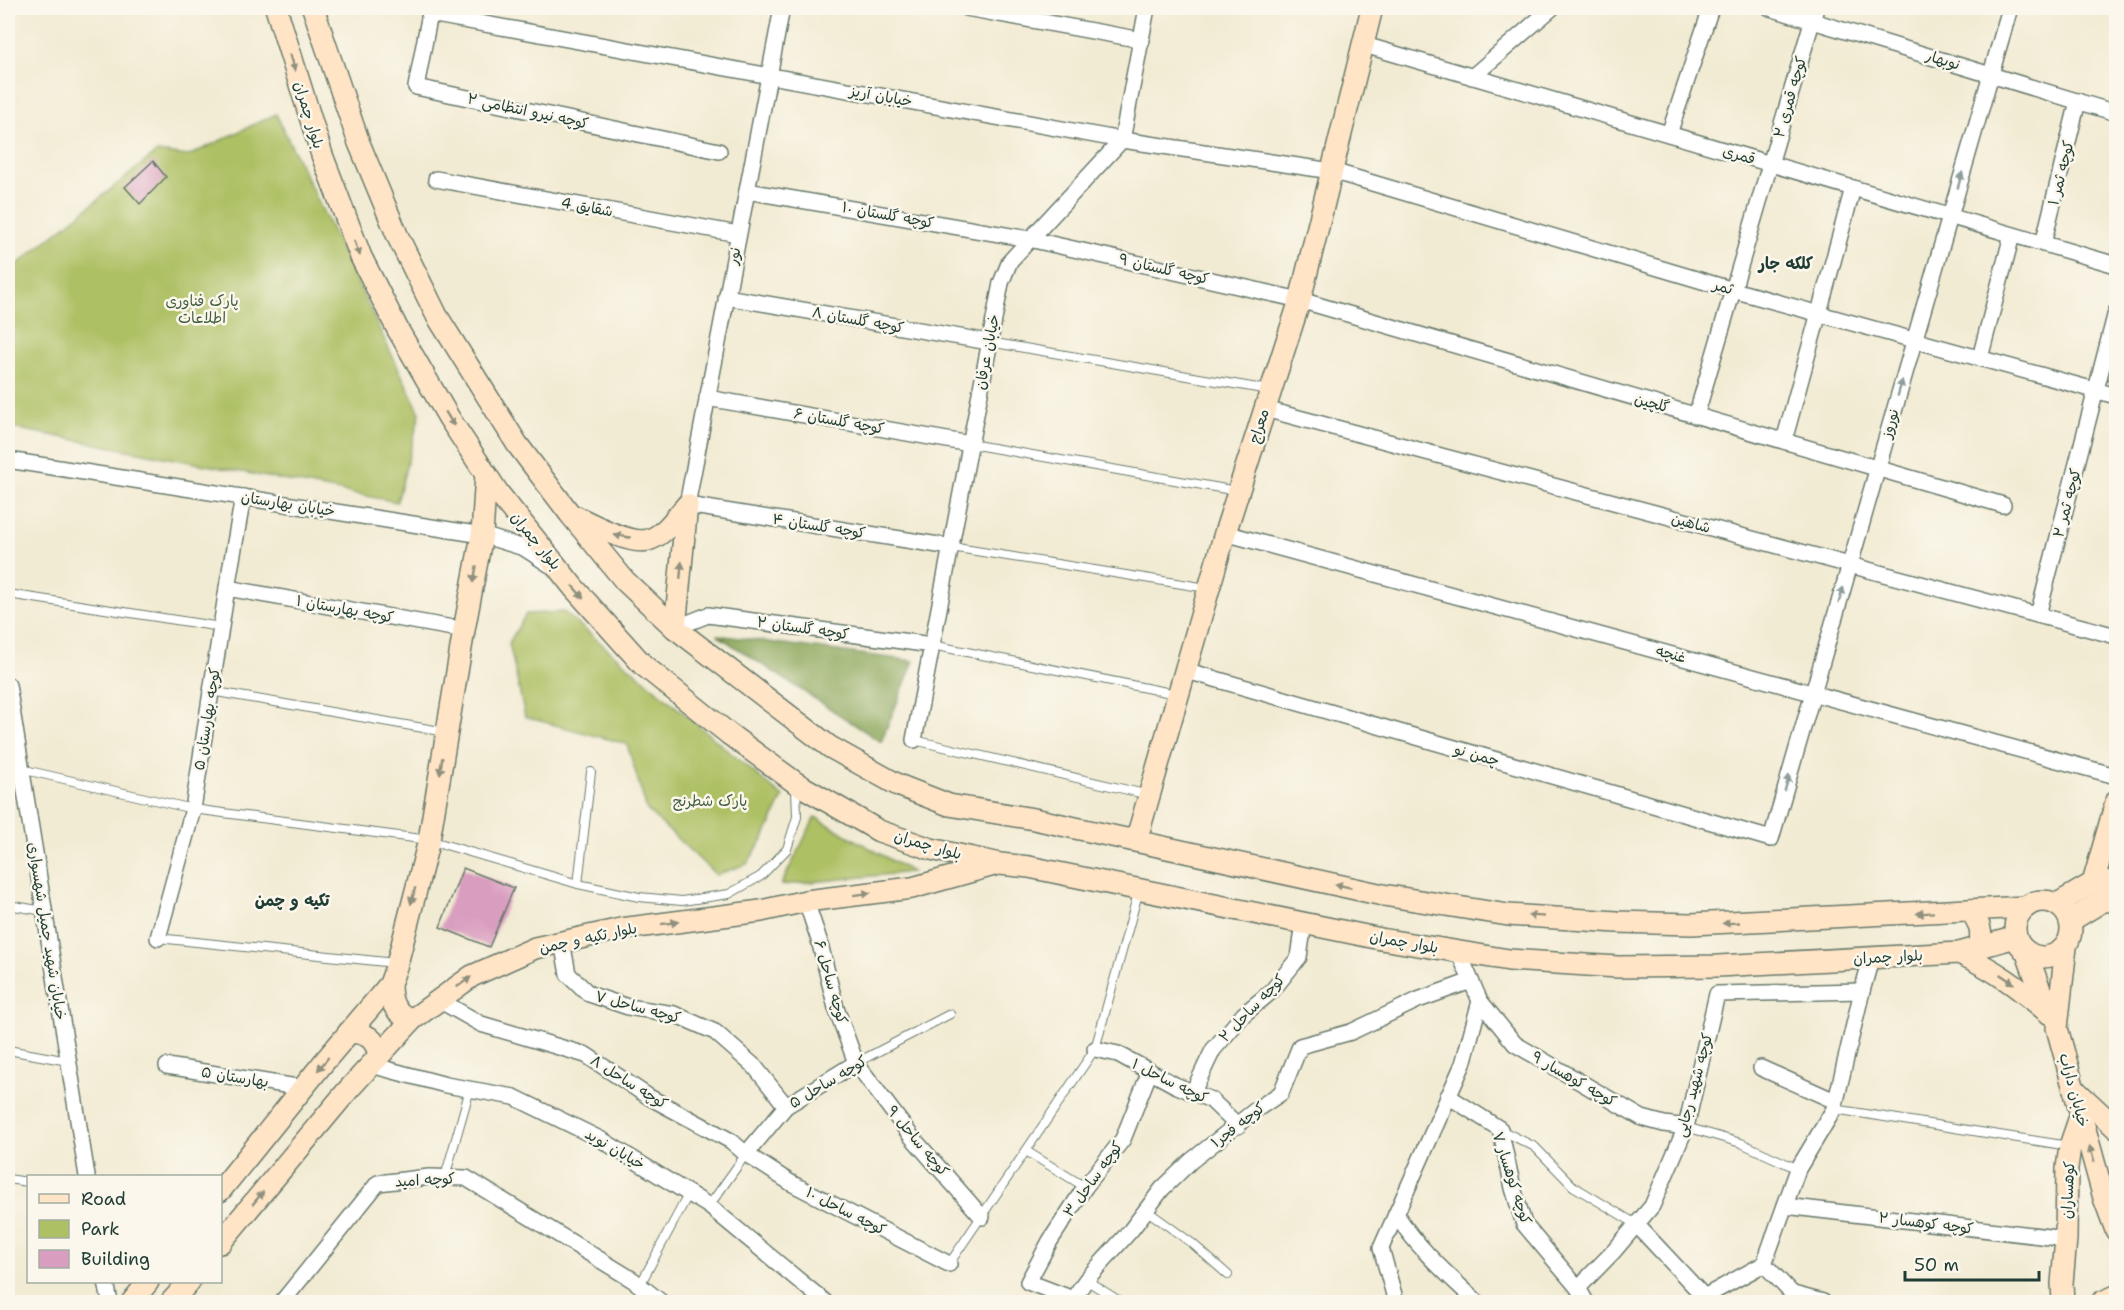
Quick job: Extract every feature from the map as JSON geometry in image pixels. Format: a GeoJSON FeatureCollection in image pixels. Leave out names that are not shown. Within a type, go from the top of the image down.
{"type":"FeatureCollection","features":[{"type":"Feature","properties":{"kind":"main road","name":"بلوار چمران"},"geometry":{"type":"LineString","coordinates":[[276,8],[322,154],[361,257],[398,330],[449,418],[499,494],[560,571],[643,665],[729,734],[796,783],[879,831],[931,849],[1000,864],[1029,867],[1381,939],[1509,960],[1618,967],[1693,967],[1871,959],[2021,944]]}},
{"type":"Feature","properties":{"kind":"main road"},"geometry":{"type":"LineString","coordinates":[[313,8],[359,143],[398,237],[432,307],[517,444],[625,581],[675,628],[830,747],[898,785],[949,805],[1034,819],[1383,895],[1508,915],[1691,924],[2026,907],[2041,901],[2057,904],[2067,915],[2072,930],[2066,946],[2051,956],[2042,957],[2021,944]]}},
{"type":"Feature","properties":{"kind":"main road","name":"معراج"},"geometry":{"type":"LineString","coordinates":[[1136,841],[1208,588],[1300,300],[1361,44],[1372,8]]}},
{"type":"Feature","properties":{"kind":"main road"},"geometry":{"type":"LineString","coordinates":[[222,1189],[390,984],[429,840],[482,535],[486,474]]}},
{"type":"Feature","properties":{"kind":"main road"},"geometry":{"type":"LineString","coordinates":[[570,514],[614,536],[647,541],[664,531],[687,505]]}},
{"type":"Feature","properties":{"kind":"main road"},"geometry":{"type":"LineString","coordinates":[[675,628],[687,505]]}},
{"type":"Feature","properties":{"kind":"main road"},"geometry":{"type":"LineString","coordinates":[[2092,883],[2116,802]]}},
{"type":"Feature","properties":{"kind":"main road","name":"بلوار تکیه و چمن"},"geometry":{"type":"LineString","coordinates":[[222,1241],[348,1090],[413,1019],[472,976],[535,948],[621,929],[761,911],[806,901],[912,888],[1000,864]]}},
{"type":"Feature","properties":{"kind":"main road"},"geometry":{"type":"LineString","coordinates":[[2057,904],[2092,883],[2116,881]]}},
{"type":"Feature","properties":{"kind":"main road"},"geometry":{"type":"LineString","coordinates":[[2070,921],[2101,902],[2116,899]]}},
{"type":"Feature","properties":{"kind":"main road"},"geometry":{"type":"LineString","coordinates":[[2026,907],[2016,920],[2021,944],[2053,1021]]}},
{"type":"Feature","properties":{"kind":"main road"},"geometry":{"type":"LineString","coordinates":[[1970,910],[1977,918],[1981,928],[1969,951],[1986,966],[2010,981],[2053,1021]]}},
{"type":"Feature","properties":{"kind":"main road","name":"خیابان داراب"},"geometry":{"type":"LineString","coordinates":[[2066,946],[2053,1021],[2104,1198],[2116,1230]]}},
{"type":"Feature","properties":{"kind":"main road"},"geometry":{"type":"LineString","coordinates":[[390,984],[392,1005],[400,1014],[413,1019]]}},
{"type":"Feature","properties":{"kind":"main road"},"geometry":{"type":"LineString","coordinates":[[349,1032],[371,1037],[377,1046],[375,1061]]}},
{"type":"Feature","properties":{"kind":"main road"},"geometry":{"type":"LineString","coordinates":[[2074,1088],[2116,1128]]}},
{"type":"Feature","properties":{"kind":"main road","name":"کوهساران"},"geometry":{"type":"LineString","coordinates":[[2063,1302],[2067,1168],[2070,1146],[2081,1114]]}},
{"type":"Feature","properties":{"kind":"main road"},"geometry":{"type":"LineString","coordinates":[[132,1302],[146,1283]]}},
{"type":"Feature","properties":{"kind":"main road"},"geometry":{"type":"LineString","coordinates":[[171,1302],[187,1283]]}},
{"type":"Feature","properties":{"kind":"main road"},"geometry":{"type":"LineString","coordinates":[[2102,1302],[2116,1296]]}},
{"type":"Feature","properties":{"kind":"street","name":"نور"},"geometry":{"type":"LineString","coordinates":[[687,505],[782,8]]}},
{"type":"Feature","properties":{"kind":"street"},"geometry":{"type":"LineString","coordinates":[[966,8],[1142,40]]}},
{"type":"Feature","properties":{"kind":"street"},"geometry":{"type":"LineString","coordinates":[[1122,140],[1147,8]]}},
{"type":"Feature","properties":{"kind":"street"},"geometry":{"type":"LineString","coordinates":[[1472,76],[1552,8]]}},
{"type":"Feature","properties":{"kind":"street"},"geometry":{"type":"LineString","coordinates":[[1669,134],[1711,8]]}},
{"type":"Feature","properties":{"kind":"street","name":"نوبهار"},"geometry":{"type":"LineString","coordinates":[[1770,8],[1814,14],[1991,75],[2116,113]]}},
{"type":"Feature","properties":{"kind":"street","name":"نوروز"},"geometry":{"type":"LineString","coordinates":[[1771,839],[2010,8]]}},
{"type":"Feature","properties":{"kind":"street","name":"خیابان آریز"},"geometry":{"type":"LineString","coordinates":[[431,11],[1122,140],[1332,171]]}},
{"type":"Feature","properties":{"kind":"street","name":"کوچه نیرو انتظامی ۲"},"geometry":{"type":"LineString","coordinates":[[431,11],[416,87],[719,151]]}},
{"type":"Feature","properties":{"kind":"street","name":"کوچه قمری ۲"},"geometry":{"type":"LineString","coordinates":[[1696,416],[1814,14]]}},
{"type":"Feature","properties":{"kind":"street","name":"قمری"},"geometry":{"type":"LineString","coordinates":[[1361,44],[2116,266]]}},
{"type":"Feature","properties":{"kind":"street","name":"کوچه ثمر ۱"},"geometry":{"type":"LineString","coordinates":[[2043,244],[2078,101]]}},
{"type":"Feature","properties":{"kind":"street","name":"خیابان عرفان"},"geometry":{"type":"LineString","coordinates":[[914,740],[1000,283],[1010,261],[1122,140]]}},
{"type":"Feature","properties":{"kind":"street","name":"ثمر"},"geometry":{"type":"LineString","coordinates":[[1332,171],[1733,290],[2116,396]]}},
{"type":"Feature","properties":{"kind":"street","name":"شقایق 4"},"geometry":{"type":"LineString","coordinates":[[436,179],[738,234]]}},
{"type":"Feature","properties":{"kind":"street"},"geometry":{"type":"LineString","coordinates":[[1784,441],[1853,188]]}},
{"type":"Feature","properties":{"kind":"street","name":"کوچه گلستان ۱۰"},"geometry":{"type":"LineString","coordinates":[[747,191],[1029,239]]}},
{"type":"Feature","properties":{"kind":"street"},"geometry":{"type":"LineString","coordinates":[[1980,358],[2012,235]]}},
{"type":"Feature","properties":{"kind":"street","name":"کوچه گلستان ۹"},"geometry":{"type":"LineString","coordinates":[[1029,239],[1300,300]]}},
{"type":"Feature","properties":{"kind":"street","name":"کوچه گلستان ۸"},"geometry":{"type":"LineString","coordinates":[[726,297],[989,342]]}},
{"type":"Feature","properties":{"kind":"street","name":"گلچین"},"geometry":{"type":"LineString","coordinates":[[1300,300],[2003,505]]}},
{"type":"Feature","properties":{"kind":"street","name":"کوچه ثمر ۲"},"geometry":{"type":"LineString","coordinates":[[2037,615],[2116,312]]}},
{"type":"Feature","properties":{"kind":"street","name":"کوچه گلستان ۶"},"geometry":{"type":"LineString","coordinates":[[707,398],[970,444]]}},
{"type":"Feature","properties":{"kind":"street","name":"شاهین"},"geometry":{"type":"LineString","coordinates":[[1268,400],[1849,565],[2116,636]]}},
{"type":"Feature","properties":{"kind":"street","name":"خیابان بهارستان"},"geometry":{"type":"LineString","coordinates":[[8,460],[482,535],[524,548],[560,571]]}},
{"type":"Feature","properties":{"kind":"street","name":"کوچه بهارستان ۵"},"geometry":{"type":"LineString","coordinates":[[158,938],[193,809],[243,497]]}},
{"type":"Feature","properties":{"kind":"street","name":"کوچه گلستان ۴"},"geometry":{"type":"LineString","coordinates":[[687,505],[951,547]]}},
{"type":"Feature","properties":{"kind":"street","name":"غنچه"},"geometry":{"type":"LineString","coordinates":[[1225,532],[2116,776]]}},
{"type":"Feature","properties":{"kind":"street","name":"کوچه بهارستان ۱"},"geometry":{"type":"LineString","coordinates":[[227,588],[464,630]]}},
{"type":"Feature","properties":{"kind":"street","name":"کوچه گلستان ۲"},"geometry":{"type":"LineString","coordinates":[[675,628],[708,615],[932,645]]}},
{"type":"Feature","properties":{"kind":"street","name":"چمن نو"},"geometry":{"type":"LineString","coordinates":[[1184,670],[1771,839]]}},
{"type":"Feature","properties":{"kind":"street","name":"خیابان شهید جمیل شهسواری"},"geometry":{"type":"LineString","coordinates":[[8,685],[14,767],[44,911],[87,1175]]}},
{"type":"Feature","properties":{"kind":"street","name":"کوچه ساحل ۶"},"geometry":{"type":"LineString","coordinates":[[806,901],[819,940],[836,1008],[856,1063]]}},
{"type":"Feature","properties":{"kind":"street","name":"کوچه ساحل ۲"},"geometry":{"type":"LineString","coordinates":[[1193,1092],[1213,1050],[1244,1014],[1272,991],[1299,957],[1304,923]]}},
{"type":"Feature","properties":{"kind":"street","name":"کوچه ساحل ۷"},"geometry":{"type":"LineString","coordinates":[[562,942],[568,974],[589,994],[628,1007],[674,1014],[715,1032],[755,1066],[786,1106]]}},
{"type":"Feature","properties":{"kind":"street","name":"کوچه کوهسار ۹"},"geometry":{"type":"LineString","coordinates":[[1458,951],[1480,1001],[1515,1044],[1642,1118],[1686,1127]]}},
{"type":"Feature","properties":{"kind":"street"},"geometry":{"type":"LineString","coordinates":[[1636,1224],[1703,1301],[1764,1264],[1798,1169],[1835,1105],[1871,959]]}},
{"type":"Feature","properties":{"kind":"street","name":"کوچه فجر۱"},"geometry":{"type":"LineString","coordinates":[[1028,1282],[1071,1301],[1162,1189],[1191,1161],[1257,1109],[1281,1094],[1300,1046],[1351,1032],[1418,1000],[1471,981]]}},
{"type":"Feature","properties":{"kind":"street","name":"کوچه شهید رجایی"},"geometry":{"type":"LineString","coordinates":[[1578,1288],[1652,1206],[1686,1127],[1717,994],[1862,991]]}},
{"type":"Feature","properties":{"kind":"street","name":"کوچه ساحل ۸"},"geometry":{"type":"LineString","coordinates":[[439,1000],[481,1024],[586,1055],[650,1097],[731,1141],[746,1154]]}},
{"type":"Feature","properties":{"kind":"street"},"geometry":{"type":"LineString","coordinates":[[1396,1302],[1381,1248],[1463,1064],[1480,1001]]}},
{"type":"Feature","properties":{"kind":"street","name":"کوچه ساحل ۱"},"geometry":{"type":"LineString","coordinates":[[1095,1049],[1118,1054],[1211,1100],[1238,1126]]}},
{"type":"Feature","properties":{"kind":"street","name":"خیابان نوید"},"geometry":{"type":"LineString","coordinates":[[375,1061],[446,1085],[514,1097],[602,1140],[709,1206],[825,1302]]}},
{"type":"Feature","properties":{"kind":"street","name":"کوچه ساحل ۵"},"geometry":{"type":"LineString","coordinates":[[746,1154],[786,1106],[856,1063]]}},
{"type":"Feature","properties":{"kind":"street","name":"کوچه ساحل ۹"},"geometry":{"type":"LineString","coordinates":[[856,1063],[910,1136],[982,1217]]}},
{"type":"Feature","properties":{"kind":"street","name":"بهارستان ۵"},"geometry":{"type":"LineString","coordinates":[[167,1066],[303,1088]]}},
{"type":"Feature","properties":{"kind":"street"},"geometry":{"type":"LineString","coordinates":[[1761,1068],[1835,1105]]}},
{"type":"Feature","properties":{"kind":"street","name":"کوچه ساحل ۳"},"geometry":{"type":"LineString","coordinates":[[1028,1282],[1050,1241],[1085,1187],[1123,1139],[1150,1071]]}},
{"type":"Feature","properties":{"kind":"street","name":"کوچه کوهسار ۷"},"geometry":{"type":"LineString","coordinates":[[1448,1096],[1500,1129],[1513,1188],[1524,1224],[1578,1288],[1586,1302]]}},
{"type":"Feature","properties":{"kind":"street","name":"کوچه ساحل ۱۰"},"geometry":{"type":"LineString","coordinates":[[746,1154],[791,1183],[949,1264]]}},
{"type":"Feature","properties":{"kind":"street","name":"کوچه امید"},"geometry":{"type":"LineString","coordinates":[[282,1302],[378,1184],[429,1177],[466,1178],[640,1285],[661,1302]]}},
{"type":"Feature","properties":{"kind":"street","name":"کوچه کوهسار ۲"},"geometry":{"type":"LineString","coordinates":[[1785,1206],[2066,1239]]}},
{"type":"Feature","properties":{"kind":"street"},"geometry":{"type":"LineString","coordinates":[[1396,1214],[1407,1233],[1477,1302]]}},
{"type":"Feature","properties":{"kind":"street"},"geometry":{"type":"LineString","coordinates":[[1764,1264],[1796,1298],[1823,1302]]}},
{"type":"Feature","properties":{"kind":"street"},"geometry":{"type":"LineString","coordinates":[[106,1283],[110,1302]]}},
{"type":"Feature","properties":{"kind":"lane"},"geometry":{"type":"LineString","coordinates":[[989,342],[1268,400]]}},
{"type":"Feature","properties":{"kind":"lane"},"geometry":{"type":"LineString","coordinates":[[970,444],[1238,492]]}},
{"type":"Feature","properties":{"kind":"lane"},"geometry":{"type":"LineString","coordinates":[[951,547],[1208,588]]}},
{"type":"Feature","properties":{"kind":"lane"},"geometry":{"type":"LineString","coordinates":[[8,594],[221,627]]}},
{"type":"Feature","properties":{"kind":"lane"},"geometry":{"type":"LineString","coordinates":[[932,645],[1177,695]]}},
{"type":"Feature","properties":{"kind":"lane"},"geometry":{"type":"LineString","coordinates":[[211,691],[446,732]]}},
{"type":"Feature","properties":{"kind":"lane"},"geometry":{"type":"LineString","coordinates":[[914,740],[1149,795]]}},
{"type":"Feature","properties":{"kind":"lane"},"geometry":{"type":"LineString","coordinates":[[14,767],[193,809],[429,840],[578,884],[639,897],[682,900],[729,894],[761,876],[787,849],[797,817],[796,783]]}},
{"type":"Feature","properties":{"kind":"lane"},"geometry":{"type":"LineString","coordinates":[[578,884],[591,772]]}},
{"type":"Feature","properties":{"kind":"lane"},"geometry":{"type":"LineString","coordinates":[[949,1264],[1095,1049],[1139,890]]}},
{"type":"Feature","properties":{"kind":"lane"},"geometry":{"type":"LineString","coordinates":[[8,905],[44,911]]}},
{"type":"Feature","properties":{"kind":"lane"},"geometry":{"type":"LineString","coordinates":[[158,938],[397,964]]}},
{"type":"Feature","properties":{"kind":"lane","name":"کوچه ساحل ۵"},"geometry":{"type":"LineString","coordinates":[[856,1063],[950,1014]]}},
{"type":"Feature","properties":{"kind":"lane"},"geometry":{"type":"LineString","coordinates":[[8,1050],[68,1061]]}},
{"type":"Feature","properties":{"kind":"lane"},"geometry":{"type":"LineString","coordinates":[[445,1177],[470,1089]]}},
{"type":"Feature","properties":{"kind":"lane"},"geometry":{"type":"LineString","coordinates":[[1835,1105],[2070,1146]]}},
{"type":"Feature","properties":{"kind":"lane"},"geometry":{"type":"LineString","coordinates":[[1686,1127],[1741,1143],[1798,1169]]}},
{"type":"Feature","properties":{"kind":"lane"},"geometry":{"type":"LineString","coordinates":[[1500,1129],[1535,1147],[1573,1186],[1636,1224]]}},
{"type":"Feature","properties":{"kind":"lane"},"geometry":{"type":"LineString","coordinates":[[1026,1151],[1085,1187]]}},
{"type":"Feature","properties":{"kind":"lane","name":"کوچه ساحل ۵"},"geometry":{"type":"LineString","coordinates":[[709,1206],[746,1154]]}},
{"type":"Feature","properties":{"kind":"lane"},"geometry":{"type":"LineString","coordinates":[[8,1179],[27,1182]]}},
{"type":"Feature","properties":{"kind":"lane"},"geometry":{"type":"LineString","coordinates":[[640,1285],[689,1194]]}},
{"type":"Feature","properties":{"kind":"lane"},"geometry":{"type":"LineString","coordinates":[[1146,1210],[1193,1244],[1228,1275]]}},
{"type":"Feature","properties":{"kind":"lane"},"geometry":{"type":"LineString","coordinates":[[1086,1280],[1121,1302]]}},
{"type":"Feature","properties":{"kind":"green space","name":"پارک فناوری اطلاعات"},"geometry":{"type":"Polygon","coordinates":[[[276,114],[420,413],[397,502],[8,427],[8,272],[157,152],[188,156],[276,114]]]}},
{"type":"Feature","properties":{"kind":"green space","name":"پارک شطرنج"},"geometry":{"type":"Polygon","coordinates":[[[564,612],[783,797],[765,836],[747,864],[716,875],[647,810],[627,744],[525,717],[509,643],[526,614],[564,612]]]}},
{"type":"Feature","properties":{"kind":"green space"},"geometry":{"type":"Polygon","coordinates":[[[717,635],[914,661],[881,742],[717,635]]]}},
{"type":"Feature","properties":{"kind":"green space"},"geometry":{"type":"Polygon","coordinates":[[[815,817],[912,872],[781,885],[815,817]]]}},
{"type":"Feature","properties":{"kind":"building"},"geometry":{"type":"Polygon","coordinates":[[[153,161],[166,177],[140,204],[125,187],[153,161]]]}},
{"type":"Feature","properties":{"kind":"building"},"geometry":{"type":"Polygon","coordinates":[[[463,868],[514,888],[489,947],[440,927],[463,868]]]}},
{"type":"Feature","properties":{"kind":"district","name":"کلکه جار"},"geometry":{"type":"Point","coordinates":[1786,263]}},
{"type":"Feature","properties":{"kind":"district","name":"تکیه و چمن"},"geometry":{"type":"Point","coordinates":[292,900]}}]}
